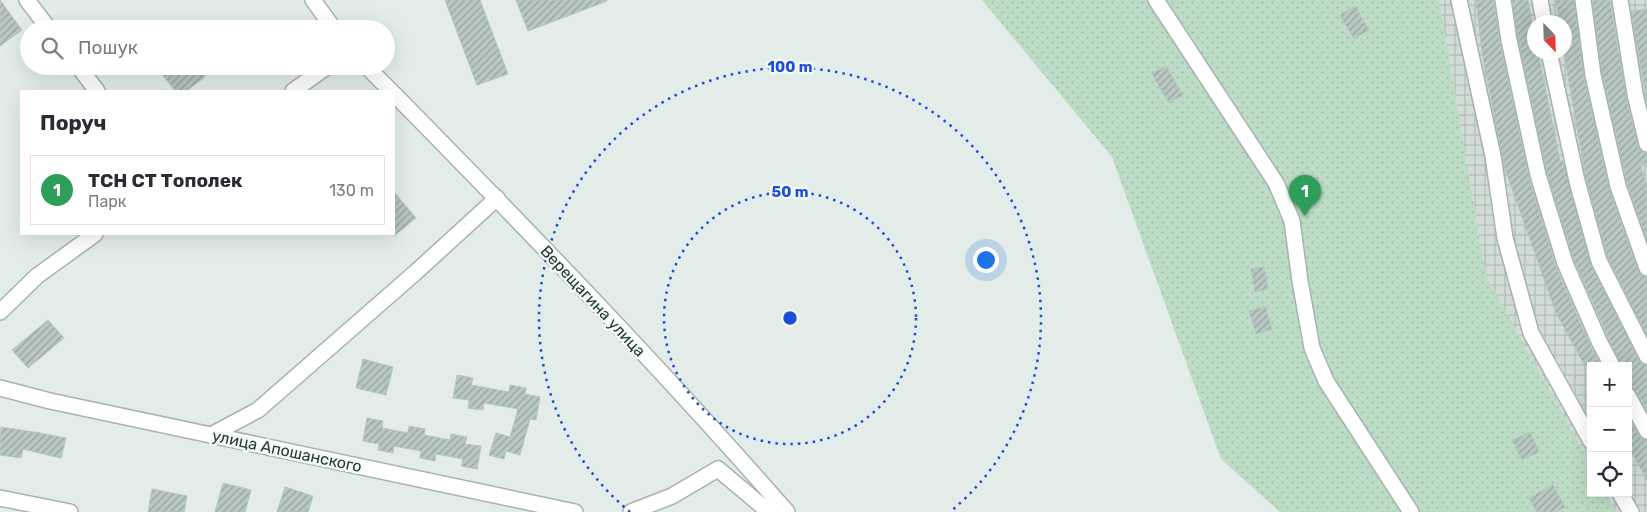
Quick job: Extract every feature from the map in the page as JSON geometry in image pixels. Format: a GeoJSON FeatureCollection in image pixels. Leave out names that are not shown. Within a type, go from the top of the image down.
{"type":"FeatureCollection","features":[{"type":"Feature","properties":{"kind":"street"},"geometry":{"type":"LineString","coordinates":[[27,0],[42,20]]}},
{"type":"Feature","properties":{"kind":"street"},"geometry":{"type":"LineString","coordinates":[[313,0],[327,20]]}},
{"type":"Feature","properties":{"kind":"street"},"geometry":{"type":"LineString","coordinates":[[1156,0],[1276,183],[1292,221],[1312,348],[1326,381],[1411,512]]}},
{"type":"Feature","properties":{"kind":"street"},"geometry":{"type":"LineString","coordinates":[[1459,0],[1493,156],[1505,238],[1531,333],[1587,434]]}},
{"type":"Feature","properties":{"kind":"street"},"geometry":{"type":"LineString","coordinates":[[1503,0],[1508,40],[1538,175],[1565,263],[1610,362]]}},
{"type":"Feature","properties":{"kind":"street"},"geometry":{"type":"LineString","coordinates":[[1540,0],[1543,15]]}},
{"type":"Feature","properties":{"kind":"street"},"geometry":{"type":"LineString","coordinates":[[1583,0],[1593,75],[1618,186],[1647,268]]}},
{"type":"Feature","properties":{"kind":"street"},"geometry":{"type":"LineString","coordinates":[[1620,0],[1635,94],[1647,144]]}},
{"type":"Feature","properties":{"kind":"street"},"geometry":{"type":"LineString","coordinates":[[1551,60],[1577,180],[1599,261],[1647,356]]}},
{"type":"Feature","properties":{"kind":"street"},"geometry":{"type":"LineString","coordinates":[[85,75],[96,90]]}},
{"type":"Feature","properties":{"kind":"street"},"geometry":{"type":"LineString","coordinates":[[294,90],[315,75]]}},
{"type":"Feature","properties":{"kind":"street"},"geometry":{"type":"LineString","coordinates":[[375,75],[390,90]]}},
{"type":"Feature","properties":{"kind":"street","name":"Верещагина улица"},"geometry":{"type":"LineString","coordinates":[[395,95],[497,198],[726,443],[787,512]]}},
{"type":"Feature","properties":{"kind":"street"},"geometry":{"type":"LineString","coordinates":[[211,435],[258,410],[416,272],[497,198]]}},
{"type":"Feature","properties":{"kind":"street"},"geometry":{"type":"LineString","coordinates":[[0,312],[37,276],[94,235]]}},
{"type":"Feature","properties":{"kind":"street","name":"улица Апошанского"},"geometry":{"type":"LineString","coordinates":[[0,388],[50,401],[575,512]]}},
{"type":"Feature","properties":{"kind":"street"},"geometry":{"type":"LineString","coordinates":[[1632,403],[1647,431]]}},
{"type":"Feature","properties":{"kind":"street"},"geometry":{"type":"LineString","coordinates":[[632,512],[672,496],[718,470],[769,512]]}},
{"type":"Feature","properties":{"kind":"street"},"geometry":{"type":"LineString","coordinates":[[1622,497],[1631,512]]}},
{"type":"Feature","properties":{"kind":"street"},"geometry":{"type":"LineString","coordinates":[[0,498],[70,512]]}},
{"type":"Feature","properties":{"kind":"shaded area"},"geometry":{"type":"Polygon","coordinates":[[[1439,0],[1647,0],[1647,512],[1616,512],[1608,497],[1632,497],[1632,362],[1587,362],[1587,458],[1486,276],[1439,0]]]}},
{"type":"Feature","properties":{"kind":"green space"},"geometry":{"type":"Polygon","coordinates":[[[982,0],[1439,0],[1486,276],[1587,458],[1587,497],[1608,497],[1616,512],[1280,512],[1221,459],[1112,157],[982,0]]]}},
{"type":"Feature","properties":{"kind":"building"},"geometry":{"type":"Polygon","coordinates":[[[0,0],[20,27],[20,31],[0,46],[0,0]]]}},
{"type":"Feature","properties":{"kind":"building"},"geometry":{"type":"Polygon","coordinates":[[[445,0],[480,0],[508,74],[477,85],[445,0]]]}},
{"type":"Feature","properties":{"kind":"building"},"geometry":{"type":"Polygon","coordinates":[[[516,0],[607,0],[607,1],[528,31],[516,0]]]}},
{"type":"Feature","properties":{"kind":"building"},"geometry":{"type":"Polygon","coordinates":[[[1476,0],[1494,0],[1500,42],[1529,178],[1556,267],[1599,362],[1587,362],[1587,366],[1585,366],[1556,313],[1504,166],[1482,53],[1476,0]]]}},
{"type":"Feature","properties":{"kind":"building"},"geometry":{"type":"Polygon","coordinates":[[[1512,0],[1528,0],[1531,15],[1527,15],[1527,60],[1540,60],[1560,161],[1563,161],[1591,265],[1639,360],[1642,364],[1647,365],[1647,411],[1636,391],[1632,389],[1632,362],[1619,362],[1574,260],[1547,173],[1518,38],[1512,0]]]}},
{"type":"Feature","properties":{"kind":"building"},"geometry":{"type":"Polygon","coordinates":[[[1556,0],[1574,0],[1584,77],[1609,188],[1638,271],[1641,275],[1647,277],[1647,335],[1608,258],[1586,179],[1565,60],[1572,60],[1572,15],[1558,15],[1556,0]]]}},
{"type":"Feature","properties":{"kind":"building"},"geometry":{"type":"Polygon","coordinates":[[[1592,0],[1610,0],[1626,96],[1638,146],[1641,151],[1647,153],[1647,163],[1640,164],[1647,185],[1647,240],[1627,183],[1602,73],[1592,0]]]}},
{"type":"Feature","properties":{"kind":"building"},"geometry":{"type":"Polygon","coordinates":[[[1355,6],[1369,30],[1354,39],[1340,15],[1355,6]]]}},
{"type":"Feature","properties":{"kind":"building"},"geometry":{"type":"Polygon","coordinates":[[[1647,9],[1647,104],[1631,11],[1647,9]]]}},
{"type":"Feature","properties":{"kind":"building"},"geometry":{"type":"Polygon","coordinates":[[[1166,66],[1183,95],[1169,103],[1152,74],[1166,66]]]}},
{"type":"Feature","properties":{"kind":"building"},"geometry":{"type":"Polygon","coordinates":[[[163,75],[204,75],[205,77],[187,90],[174,90],[163,75]]]}},
{"type":"Feature","properties":{"kind":"building"},"geometry":{"type":"Polygon","coordinates":[[[395,193],[416,218],[395,235],[395,193]]]}},
{"type":"Feature","properties":{"kind":"building"},"geometry":{"type":"Polygon","coordinates":[[[1264,267],[1268,289],[1255,292],[1251,269],[1264,267]]]}},
{"type":"Feature","properties":{"kind":"building"},"geometry":{"type":"Polygon","coordinates":[[[1265,306],[1272,329],[1256,334],[1249,311],[1265,306]]]}},
{"type":"Feature","properties":{"kind":"building"},"geometry":{"type":"Polygon","coordinates":[[[48,320],[64,338],[28,368],[12,350],[48,320]]]}},
{"type":"Feature","properties":{"kind":"building"},"geometry":{"type":"Polygon","coordinates":[[[363,359],[393,367],[386,395],[356,388],[363,359]]]}},
{"type":"Feature","properties":{"kind":"building"},"geometry":{"type":"Polygon","coordinates":[[[457,375],[473,378],[471,385],[509,392],[510,385],[526,388],[525,394],[540,397],[536,420],[530,419],[520,455],[506,451],[504,459],[489,455],[496,433],[510,437],[518,409],[484,403],[483,410],[468,408],[469,400],[453,398],[457,375]]]}},
{"type":"Feature","properties":{"kind":"building"},"geometry":{"type":"Polygon","coordinates":[[[367,418],[383,421],[382,428],[408,433],[409,426],[425,429],[424,435],[450,440],[451,434],[467,437],[465,444],[481,446],[477,469],[461,466],[463,459],[436,454],[435,461],[420,458],[421,451],[394,446],[393,453],[378,450],[379,444],[363,441],[367,418]]]}},
{"type":"Feature","properties":{"kind":"building"},"geometry":{"type":"Polygon","coordinates":[[[1632,423],[1639,436],[1647,440],[1647,480],[1632,453],[1632,423]]]}},
{"type":"Feature","properties":{"kind":"building"},"geometry":{"type":"Polygon","coordinates":[[[1,427],[66,438],[61,458],[23,449],[21,458],[0,455],[1,427]]]}},
{"type":"Feature","properties":{"kind":"building"},"geometry":{"type":"Polygon","coordinates":[[[1530,432],[1539,452],[1522,460],[1512,440],[1530,432]]]}},
{"type":"Feature","properties":{"kind":"building"},"geometry":{"type":"Polygon","coordinates":[[[223,483],[251,490],[245,512],[215,512],[223,483]]]}},
{"type":"Feature","properties":{"kind":"building"},"geometry":{"type":"Polygon","coordinates":[[[1553,485],[1565,507],[1556,512],[1537,512],[1529,498],[1553,485]]]}},
{"type":"Feature","properties":{"kind":"building"},"geometry":{"type":"Polygon","coordinates":[[[285,487],[313,496],[308,512],[277,512],[285,487]]]}},
{"type":"Feature","properties":{"kind":"building"},"geometry":{"type":"Polygon","coordinates":[[[152,489],[187,496],[184,512],[148,512],[152,489]]]}},
{"type":"Feature","properties":{"kind":"place","name":"ТСН СТ Тополек"},"geometry":{"type":"Point","coordinates":[1305,216]}}]}
